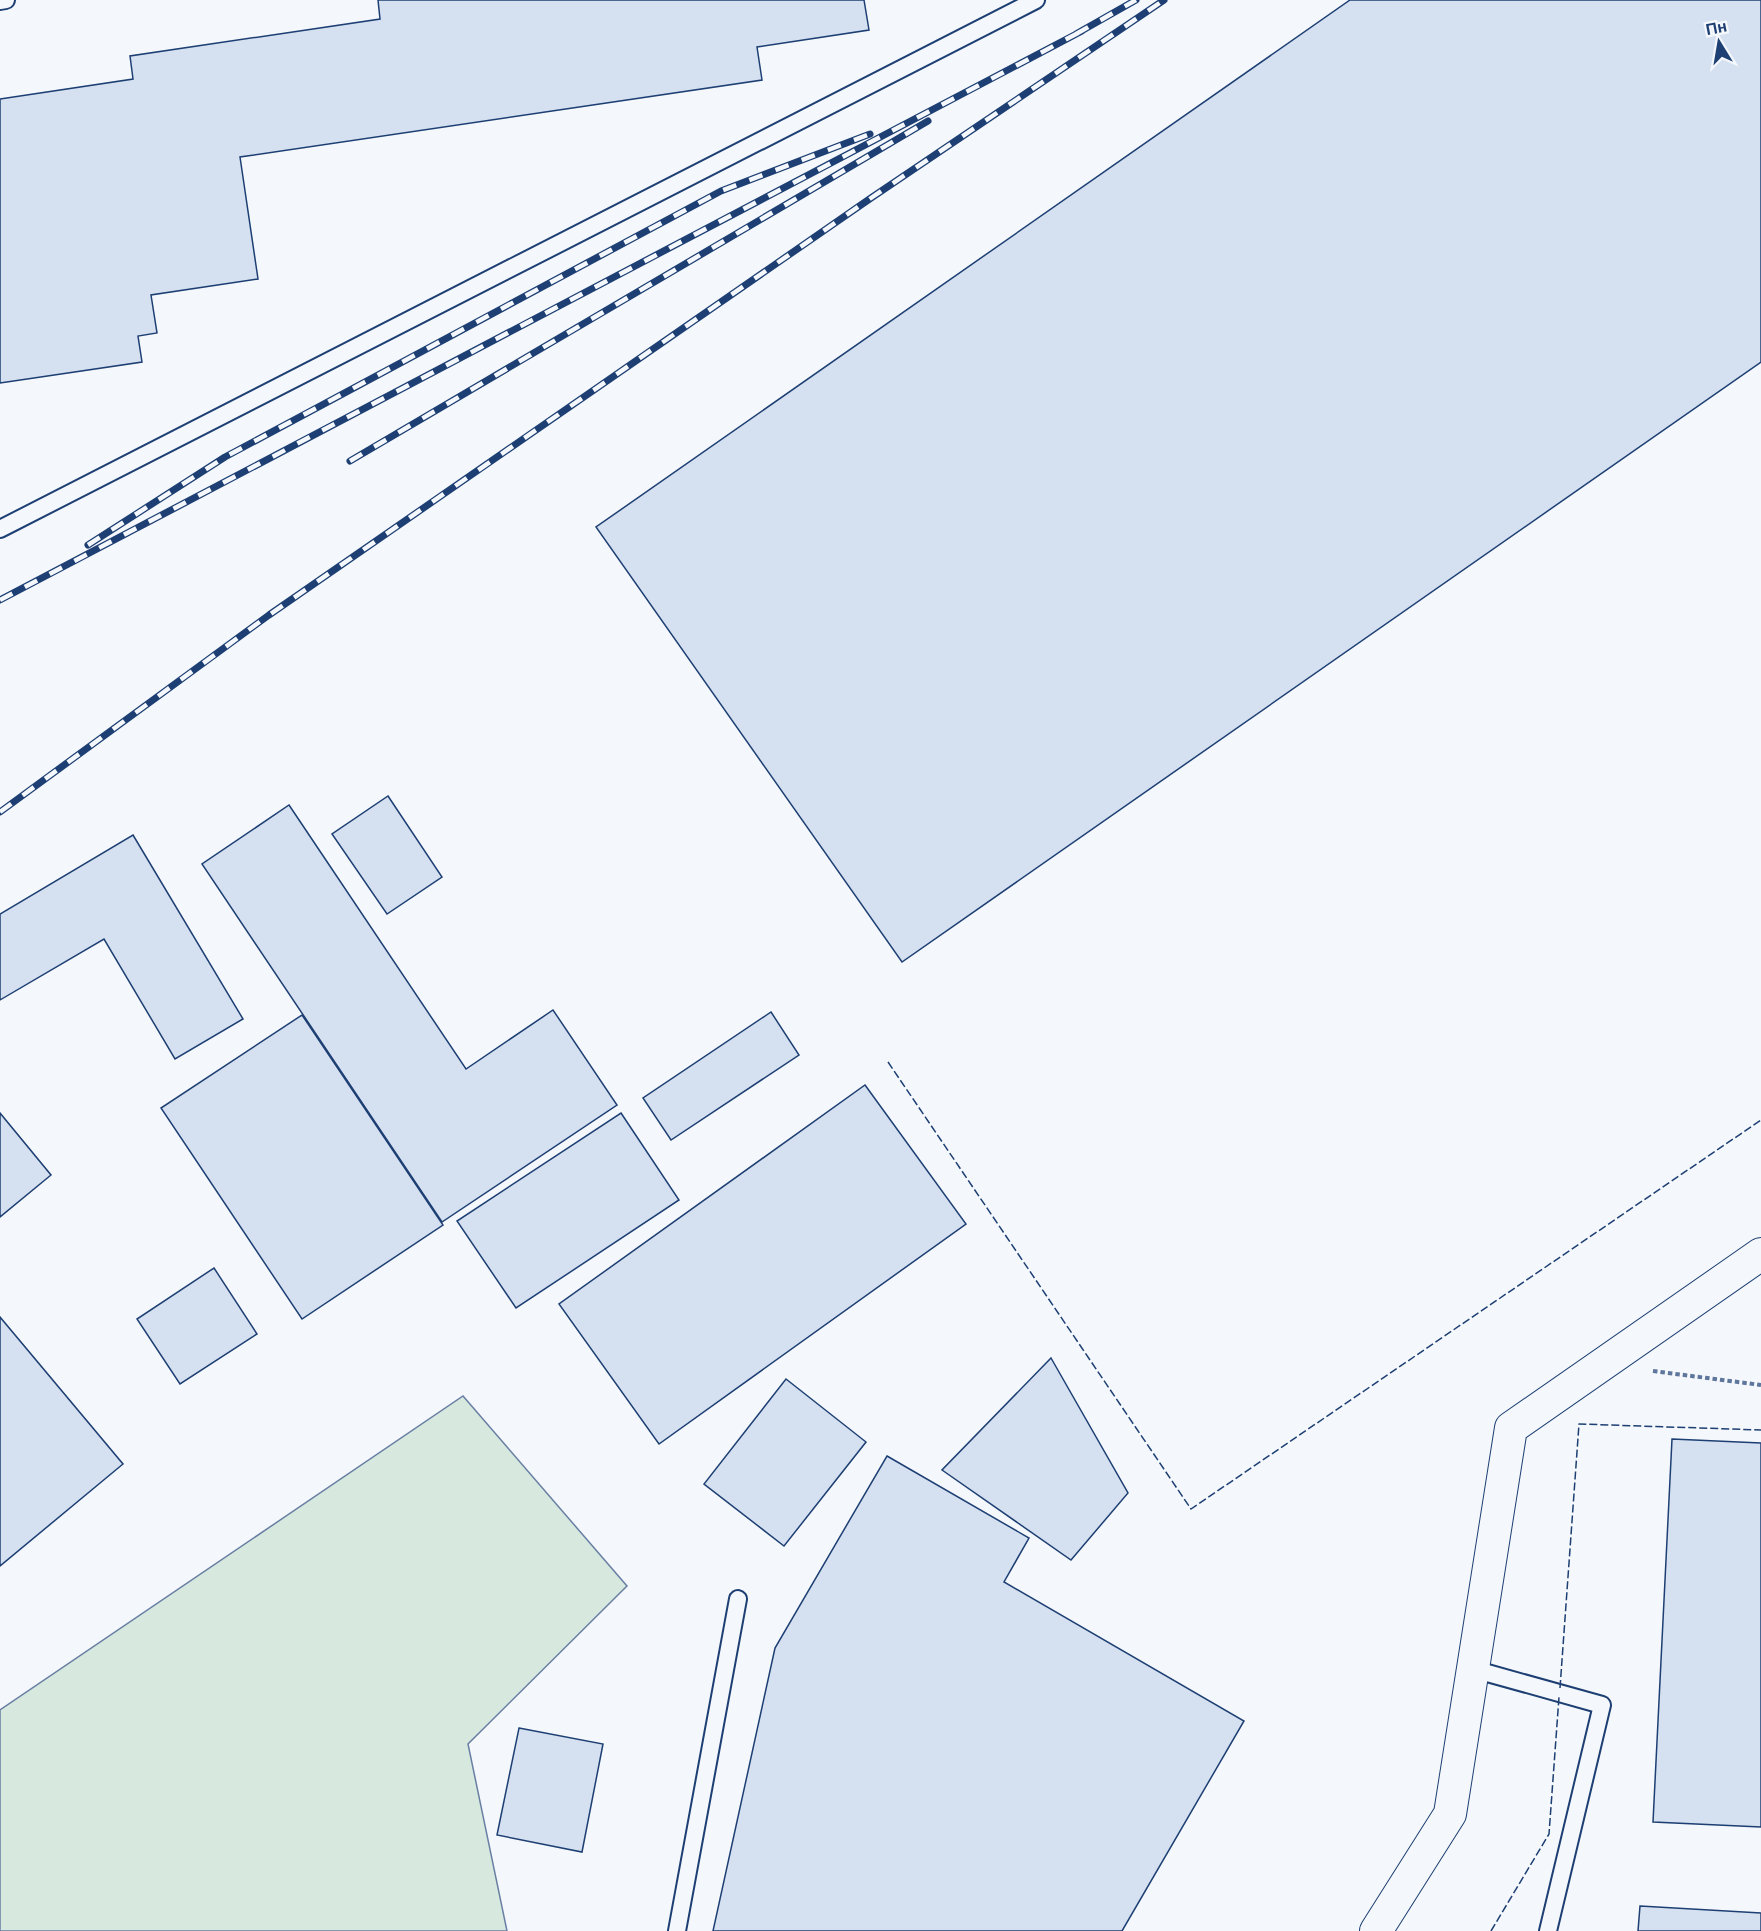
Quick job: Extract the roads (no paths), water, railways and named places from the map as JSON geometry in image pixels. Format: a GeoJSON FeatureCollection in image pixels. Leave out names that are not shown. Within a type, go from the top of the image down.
{"type":"FeatureCollection","features":[{"type":"Feature","properties":{"kind":"street"},"geometry":{"type":"LineString","coordinates":[[1376,1931],[1450,1814],[1511,1428],[1761,1254]]}},
{"type":"Feature","properties":{"kind":"lane"},"geometry":{"type":"LineString","coordinates":[[0,1],[6,0]]}},
{"type":"Feature","properties":{"kind":"lane"},"geometry":{"type":"LineString","coordinates":[[0,529],[1036,0]]}},
{"type":"Feature","properties":{"kind":"lane"},"geometry":{"type":"LineString","coordinates":[[677,1931],[738,1599]]}},
{"type":"Feature","properties":{"kind":"lane"},"geometry":{"type":"LineString","coordinates":[[1473,1669],[1602,1705],[1548,1931]]}},
{"type":"Feature","properties":{"kind":"railway"},"geometry":{"type":"LineString","coordinates":[[1076,34],[1136,0]]}},
{"type":"Feature","properties":{"kind":"railway"},"geometry":{"type":"LineString","coordinates":[[0,812],[269,615],[871,198],[1164,0]]}},
{"type":"Feature","properties":{"kind":"railway"},"geometry":{"type":"LineString","coordinates":[[0,600],[1082,31]]}},
{"type":"Feature","properties":{"kind":"railway"},"geometry":{"type":"LineString","coordinates":[[350,461],[928,121]]}},
{"type":"Feature","properties":{"kind":"railway"},"geometry":{"type":"LineString","coordinates":[[88,545],[225,457],[721,191],[870,134]]}}]}
